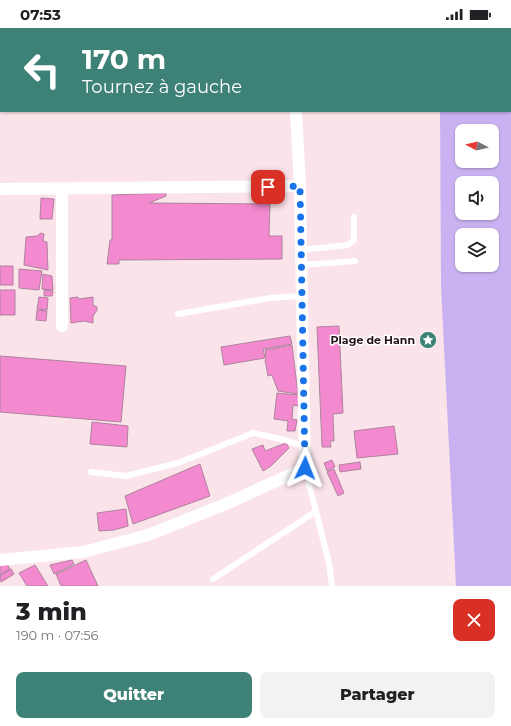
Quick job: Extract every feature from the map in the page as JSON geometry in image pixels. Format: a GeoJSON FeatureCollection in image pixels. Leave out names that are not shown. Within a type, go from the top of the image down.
{"type":"FeatureCollection","features":[{"type":"Feature","properties":{"kind":"street"},"geometry":{"type":"LineString","coordinates":[[0,560],[83,552],[148,535],[228,503],[305,468],[306,447],[302,264],[296,112]]}},
{"type":"Feature","properties":{"kind":"street"},"geometry":{"type":"LineString","coordinates":[[0,189],[300,186]]}},
{"type":"Feature","properties":{"kind":"street"},"geometry":{"type":"LineString","coordinates":[[62,188],[62,326]]}},
{"type":"Feature","properties":{"kind":"lane"},"geometry":{"type":"LineString","coordinates":[[301,250],[348,245],[354,240],[354,217]]}},
{"type":"Feature","properties":{"kind":"lane"},"geometry":{"type":"LineString","coordinates":[[302,264],[355,261]]}},
{"type":"Feature","properties":{"kind":"lane"},"geometry":{"type":"LineString","coordinates":[[178,314],[270,298],[302,296]]}},
{"type":"Feature","properties":{"kind":"lane"},"geometry":{"type":"LineString","coordinates":[[91,472],[126,476],[178,463],[253,433],[285,440],[306,447]]}},
{"type":"Feature","properties":{"kind":"lane"},"geometry":{"type":"LineString","coordinates":[[305,468],[329,563],[332,586]]}},
{"type":"Feature","properties":{"kind":"lane"},"geometry":{"type":"LineString","coordinates":[[213,579],[315,512]]}},
{"type":"Feature","properties":{"kind":"shaded area"},"geometry":{"type":"Polygon","coordinates":[[[440,112],[511,112],[511,586],[456,586],[441,287],[440,112]]]}},
{"type":"Feature","properties":{"kind":"building"},"geometry":{"type":"Polygon","coordinates":[[[166,193],[166,196],[149,203],[270,204],[269,236],[282,236],[282,259],[119,260],[119,264],[107,264],[110,240],[112,240],[112,195],[166,193]]]}},
{"type":"Feature","properties":{"kind":"building"},"geometry":{"type":"Polygon","coordinates":[[[41,198],[54,199],[52,219],[40,219],[41,198]]]}},
{"type":"Feature","properties":{"kind":"building"},"geometry":{"type":"Polygon","coordinates":[[[41,233],[44,234],[43,241],[47,242],[48,270],[24,265],[26,237],[37,236],[41,233]]]}},
{"type":"Feature","properties":{"kind":"building"},"geometry":{"type":"Polygon","coordinates":[[[0,266],[13,266],[13,285],[0,285],[0,266]]]}},
{"type":"Feature","properties":{"kind":"building"},"geometry":{"type":"Polygon","coordinates":[[[19,269],[42,271],[39,290],[19,288],[19,269]]]}},
{"type":"Feature","properties":{"kind":"building"},"geometry":{"type":"Polygon","coordinates":[[[43,274],[52,276],[53,290],[42,289],[43,274]]]}},
{"type":"Feature","properties":{"kind":"building"},"geometry":{"type":"Polygon","coordinates":[[[0,290],[15,290],[15,315],[0,315],[0,290]]]}},
{"type":"Feature","properties":{"kind":"building"},"geometry":{"type":"Polygon","coordinates":[[[44,290],[53,291],[52,296],[44,296],[44,290]]]}},
{"type":"Feature","properties":{"kind":"building"},"geometry":{"type":"Polygon","coordinates":[[[39,297],[48,298],[47,310],[37,309],[39,297]]]}},
{"type":"Feature","properties":{"kind":"building"},"geometry":{"type":"Polygon","coordinates":[[[78,297],[79,299],[93,297],[93,305],[97,307],[97,310],[93,316],[93,323],[84,321],[71,323],[70,298],[78,297]]]}},
{"type":"Feature","properties":{"kind":"building"},"geometry":{"type":"Polygon","coordinates":[[[37,310],[47,311],[46,321],[36,320],[37,310]]]}},
{"type":"Feature","properties":{"kind":"building"},"geometry":{"type":"Polygon","coordinates":[[[339,326],[343,413],[333,414],[334,441],[330,441],[331,447],[322,447],[317,327],[339,326]]]}},
{"type":"Feature","properties":{"kind":"building"},"geometry":{"type":"Polygon","coordinates":[[[290,336],[292,344],[263,349],[265,358],[224,365],[221,347],[290,336]]]}},
{"type":"Feature","properties":{"kind":"building"},"geometry":{"type":"Polygon","coordinates":[[[292,345],[298,394],[278,391],[272,375],[268,376],[265,360],[265,350],[292,345]]]}},
{"type":"Feature","properties":{"kind":"building"},"geometry":{"type":"Polygon","coordinates":[[[0,356],[126,366],[121,422],[0,412],[0,356]]]}},
{"type":"Feature","properties":{"kind":"building"},"geometry":{"type":"Polygon","coordinates":[[[277,393],[299,395],[298,406],[293,405],[292,419],[297,420],[295,431],[287,431],[288,421],[274,419],[277,393]]]}},
{"type":"Feature","properties":{"kind":"building"},"geometry":{"type":"Polygon","coordinates":[[[92,422],[128,426],[127,447],[90,444],[92,422]]]}},
{"type":"Feature","properties":{"kind":"building"},"geometry":{"type":"Polygon","coordinates":[[[394,426],[398,454],[357,458],[354,431],[394,426]]]}},
{"type":"Feature","properties":{"kind":"building"},"geometry":{"type":"Polygon","coordinates":[[[286,443],[289,448],[271,466],[263,471],[252,449],[263,445],[265,451],[286,443]]]}},
{"type":"Feature","properties":{"kind":"building"},"geometry":{"type":"Polygon","coordinates":[[[332,460],[335,467],[327,471],[324,463],[332,460]]]}},
{"type":"Feature","properties":{"kind":"building"},"geometry":{"type":"Polygon","coordinates":[[[360,462],[361,469],[340,472],[339,465],[360,462]]]}},
{"type":"Feature","properties":{"kind":"building"},"geometry":{"type":"Polygon","coordinates":[[[200,464],[210,496],[133,524],[125,496],[200,464]]]}},
{"type":"Feature","properties":{"kind":"building"},"geometry":{"type":"Polygon","coordinates":[[[334,469],[344,493],[338,496],[327,472],[334,469]]]}},
{"type":"Feature","properties":{"kind":"building"},"geometry":{"type":"Polygon","coordinates":[[[126,509],[128,526],[114,530],[99,531],[97,513],[126,509]]]}},
{"type":"Feature","properties":{"kind":"building"},"geometry":{"type":"Polygon","coordinates":[[[72,560],[74,564],[54,574],[50,565],[72,560]]]}},
{"type":"Feature","properties":{"kind":"building"},"geometry":{"type":"Polygon","coordinates":[[[86,560],[98,586],[61,586],[56,574],[86,560]]]}},
{"type":"Feature","properties":{"kind":"building"},"geometry":{"type":"Polygon","coordinates":[[[6,562],[10,569],[0,575],[0,566],[6,562]]]}},
{"type":"Feature","properties":{"kind":"building"},"geometry":{"type":"Polygon","coordinates":[[[35,565],[48,586],[27,586],[19,573],[35,565]]]}},
{"type":"Feature","properties":{"kind":"building"},"geometry":{"type":"Polygon","coordinates":[[[11,569],[14,574],[1,582],[0,576],[11,569]]]}},
{"type":"Feature","properties":{"kind":"place","name":"Plage de Hann"},"geometry":{"type":"Point","coordinates":[428,340]}},
{"type":"Feature","properties":{"kind":"route"},"geometry":{"type":"LineString","coordinates":[[268,187],[300,186],[306,447],[305,468]]}}]}
